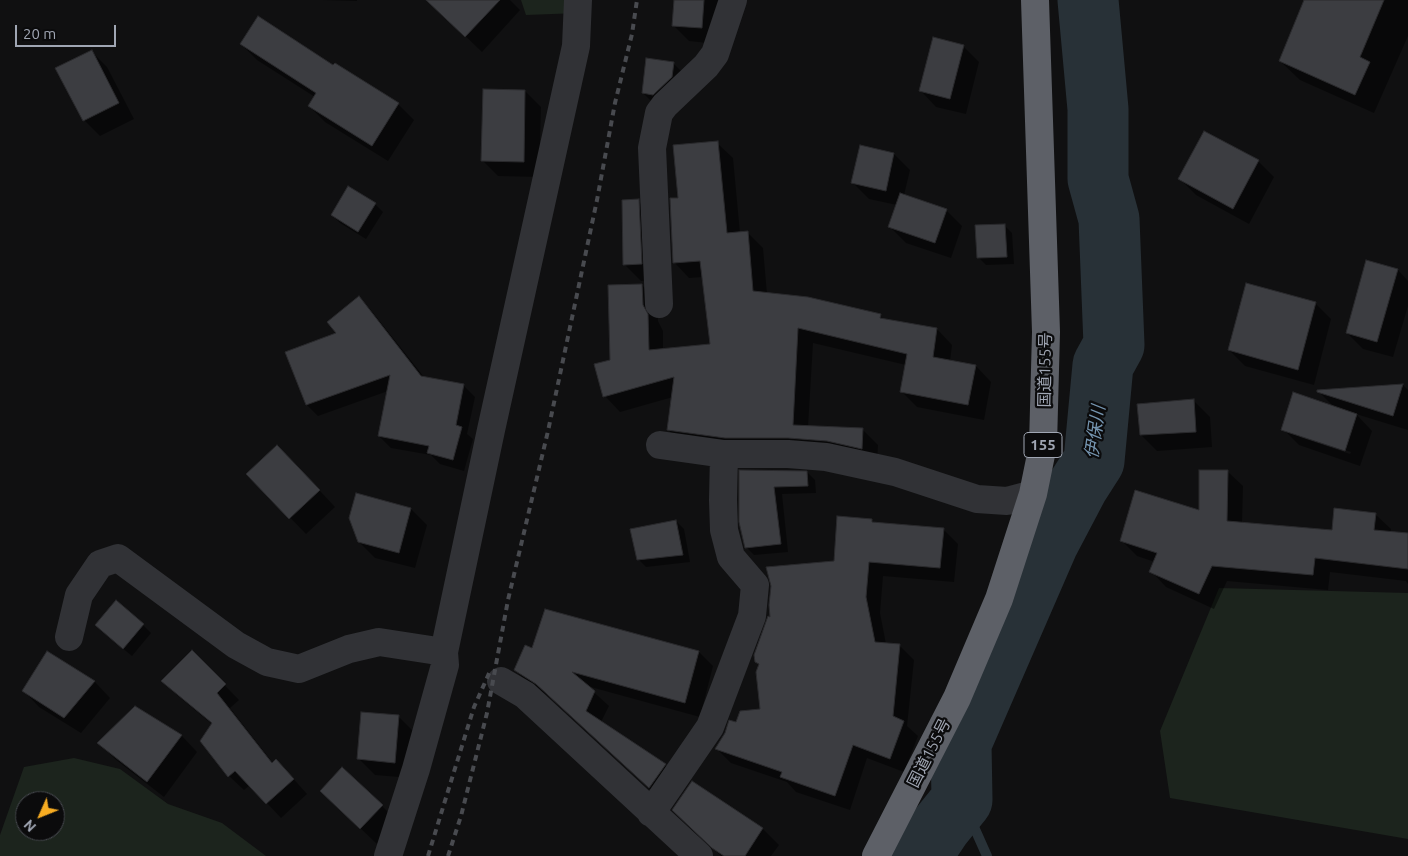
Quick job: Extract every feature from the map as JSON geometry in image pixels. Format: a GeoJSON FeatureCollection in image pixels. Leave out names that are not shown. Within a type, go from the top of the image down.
{"type":"FeatureCollection","features":[{"type":"Feature","properties":{"kind":"highway","name":"国道155号"},"geometry":{"type":"LineString","coordinates":[[876,856],[957,698],[999,598],[1033,494],[1043,445],[1046,332],[1029,1]]}},
{"type":"Feature","properties":{"kind":"street"},"geometry":{"type":"LineString","coordinates":[[388,856],[416,769],[445,665],[444,652],[488,439],[576,46],[578,0]]}},
{"type":"Feature","properties":{"kind":"street"},"geometry":{"type":"LineString","coordinates":[[659,304],[652,148],[659,113],[706,66],[715,54],[734,0]]}},
{"type":"Feature","properties":{"kind":"street"},"geometry":{"type":"LineString","coordinates":[[660,445],[724,454],[788,454],[826,457],[895,472],[977,499],[1007,501],[1033,494]]}},
{"type":"Feature","properties":{"kind":"street"},"geometry":{"type":"LineString","coordinates":[[651,812],[710,727],[752,616],[754,585],[731,557],[724,530],[724,454]]}},
{"type":"Feature","properties":{"kind":"street"},"geometry":{"type":"LineString","coordinates":[[68,637],[79,595],[100,564],[118,558],[236,645],[267,662],[299,669],[349,649],[379,642],[444,652]]}},
{"type":"Feature","properties":{"kind":"street"},"geometry":{"type":"LineString","coordinates":[[501,681],[525,695],[699,856]]}},
{"type":"Feature","properties":{"kind":"shaded area"},"geometry":{"type":"Polygon","coordinates":[[[521,0],[578,0],[579,13],[526,15],[521,0]]]}},
{"type":"Feature","properties":{"kind":"shaded area"},"geometry":{"type":"Polygon","coordinates":[[[1219,588],[1408,593],[1408,839],[1170,798],[1160,731],[1219,588]]]}},
{"type":"Feature","properties":{"kind":"shaded area"},"geometry":{"type":"Polygon","coordinates":[[[74,758],[120,769],[168,804],[222,823],[266,856],[0,856],[0,835],[15,792],[15,841],[65,841],[65,791],[16,791],[24,767],[74,758]]]}},
{"type":"Feature","properties":{"kind":"building"},"geometry":{"type":"Polygon","coordinates":[[[426,0],[500,0],[465,37],[426,0]]]}},
{"type":"Feature","properties":{"kind":"building"},"geometry":{"type":"Polygon","coordinates":[[[674,0],[704,0],[702,28],[672,26],[674,0]]]}},
{"type":"Feature","properties":{"kind":"building"},"geometry":{"type":"Polygon","coordinates":[[[1304,0],[1384,0],[1360,57],[1370,62],[1355,95],[1279,61],[1304,0]]]}},
{"type":"Feature","properties":{"kind":"building"},"geometry":{"type":"Polygon","coordinates":[[[258,16],[333,65],[335,63],[399,103],[372,146],[308,106],[316,93],[240,44],[258,16]]]}},
{"type":"Feature","properties":{"kind":"building"},"geometry":{"type":"Polygon","coordinates":[[[933,37],[964,45],[950,99],[919,91],[933,37]]]}},
{"type":"Feature","properties":{"kind":"building"},"geometry":{"type":"Polygon","coordinates":[[[92,50],[119,103],[83,121],[55,68],[92,50]]]}},
{"type":"Feature","properties":{"kind":"building"},"geometry":{"type":"Polygon","coordinates":[[[646,58],[674,62],[672,77],[653,95],[642,93],[646,58]]]}},
{"type":"Feature","properties":{"kind":"building"},"geometry":{"type":"Polygon","coordinates":[[[483,89],[525,90],[524,162],[481,161],[483,89]]]}},
{"type":"Feature","properties":{"kind":"building"},"geometry":{"type":"Polygon","coordinates":[[[1204,131],[1259,160],[1233,209],[1178,179],[1204,131]]]}},
{"type":"Feature","properties":{"kind":"building"},"geometry":{"type":"Polygon","coordinates":[[[718,141],[727,233],[748,231],[753,291],[808,297],[881,314],[880,318],[937,328],[933,357],[976,365],[968,405],[900,392],[907,354],[798,328],[793,425],[863,428],[862,449],[827,441],[788,438],[725,438],[667,430],[674,377],[603,397],[594,364],[610,360],[608,285],[642,284],[643,305],[648,314],[649,350],[710,344],[700,261],[673,263],[670,198],[678,198],[673,145],[718,141]]]}},
{"type":"Feature","properties":{"kind":"building"},"geometry":{"type":"Polygon","coordinates":[[[860,145],[894,153],[886,191],[851,183],[860,145]]]}},
{"type":"Feature","properties":{"kind":"building"},"geometry":{"type":"Polygon","coordinates":[[[348,186],[376,203],[358,232],[331,215],[348,186]]]}},
{"type":"Feature","properties":{"kind":"building"},"geometry":{"type":"Polygon","coordinates":[[[900,193],[947,209],[935,243],[888,227],[900,193]]]}},
{"type":"Feature","properties":{"kind":"building"},"geometry":{"type":"Polygon","coordinates":[[[639,199],[642,264],[623,265],[622,200],[639,199]]]}},
{"type":"Feature","properties":{"kind":"building"},"geometry":{"type":"Polygon","coordinates":[[[1005,224],[1007,257],[977,258],[975,225],[1005,224]]]}},
{"type":"Feature","properties":{"kind":"building"},"geometry":{"type":"Polygon","coordinates":[[[1366,260],[1398,269],[1377,342],[1346,333],[1366,260]]]}},
{"type":"Feature","properties":{"kind":"building"},"geometry":{"type":"Polygon","coordinates":[[[1246,283],[1316,302],[1298,370],[1228,350],[1246,283]]]}},
{"type":"Feature","properties":{"kind":"building"},"geometry":{"type":"Polygon","coordinates":[[[359,296],[421,376],[464,384],[456,425],[462,427],[453,460],[427,453],[429,446],[378,436],[390,375],[306,405],[285,352],[336,333],[327,322],[359,296]]]}},
{"type":"Feature","properties":{"kind":"building"},"geometry":{"type":"Polygon","coordinates":[[[1403,384],[1393,416],[1317,392],[1317,390],[1403,384]]]}},
{"type":"Feature","properties":{"kind":"building"},"geometry":{"type":"Polygon","coordinates":[[[1293,392],[1357,414],[1345,451],[1281,430],[1293,392]]]}},
{"type":"Feature","properties":{"kind":"building"},"geometry":{"type":"Polygon","coordinates":[[[1194,399],[1196,432],[1140,435],[1137,404],[1194,399]]]}},
{"type":"Feature","properties":{"kind":"building"},"geometry":{"type":"Polygon","coordinates":[[[277,445],[320,490],[289,519],[246,474],[277,445]]]}},
{"type":"Feature","properties":{"kind":"building"},"geometry":{"type":"Polygon","coordinates":[[[739,470],[807,471],[808,486],[774,487],[781,544],[745,548],[739,522],[739,470]]]}},
{"type":"Feature","properties":{"kind":"building"},"geometry":{"type":"Polygon","coordinates":[[[1199,470],[1228,470],[1227,521],[1332,530],[1334,508],[1376,513],[1374,530],[1408,533],[1408,569],[1315,558],[1313,575],[1212,566],[1199,594],[1149,572],[1157,553],[1120,541],[1135,490],[1199,510],[1199,470]]]}},
{"type":"Feature","properties":{"kind":"building"},"geometry":{"type":"Polygon","coordinates":[[[356,493],[411,508],[399,553],[358,542],[349,518],[356,493]]]}},
{"type":"Feature","properties":{"kind":"building"},"geometry":{"type":"Polygon","coordinates":[[[837,516],[872,519],[872,522],[944,528],[940,568],[869,562],[866,597],[875,642],[900,644],[893,716],[904,721],[890,759],[853,745],[835,796],[780,777],[782,772],[715,749],[725,733],[729,720],[736,722],[740,711],[760,709],[756,672],[759,664],[755,662],[754,655],[768,616],[770,617],[771,586],[766,567],[834,561],[837,516]]]}},
{"type":"Feature","properties":{"kind":"building"},"geometry":{"type":"Polygon","coordinates":[[[676,520],[683,555],[637,560],[630,529],[676,520]]]}},
{"type":"Feature","properties":{"kind":"building"},"geometry":{"type":"Polygon","coordinates":[[[116,600],[144,624],[123,649],[95,625],[116,600]]]}},
{"type":"Feature","properties":{"kind":"building"},"geometry":{"type":"Polygon","coordinates":[[[545,609],[699,651],[685,703],[572,672],[595,691],[586,711],[666,764],[649,788],[536,684],[514,670],[525,645],[532,648],[545,609]]]}},
{"type":"Feature","properties":{"kind":"building"},"geometry":{"type":"Polygon","coordinates":[[[192,650],[226,684],[217,693],[272,763],[276,759],[294,779],[266,804],[235,771],[228,777],[200,741],[212,723],[161,681],[192,650]]]}},
{"type":"Feature","properties":{"kind":"building"},"geometry":{"type":"Polygon","coordinates":[[[47,651],[95,681],[64,718],[22,691],[47,651]]]}},
{"type":"Feature","properties":{"kind":"building"},"geometry":{"type":"Polygon","coordinates":[[[135,706],[182,735],[147,782],[97,743],[135,706]]]}},
{"type":"Feature","properties":{"kind":"building"},"geometry":{"type":"Polygon","coordinates":[[[361,712],[399,715],[395,763],[357,759],[361,712]]]}},
{"type":"Feature","properties":{"kind":"building"},"geometry":{"type":"Polygon","coordinates":[[[342,767],[383,805],[360,829],[320,791],[342,767]]]}},
{"type":"Feature","properties":{"kind":"building"},"geometry":{"type":"Polygon","coordinates":[[[692,781],[763,828],[745,856],[724,856],[712,848],[672,810],[692,781]]]}},
{"type":"Feature","properties":{"kind":"waterway","name":"伊保川"},"geometry":{"type":"LineString","coordinates":[[921,856],[941,826],[962,800],[961,743],[1048,543],[1078,486],[1094,461],[1103,365],[1114,345],[1109,219],[1098,179],[1098,109],[1088,0]]}},
{"type":"Feature","properties":{"kind":"waterway"},"geometry":{"type":"LineString","coordinates":[[962,800],[987,856]]}},
{"type":"Feature","properties":{"kind":"railway"},"geometry":{"type":"LineString","coordinates":[[448,856],[461,816],[487,713],[508,600],[548,431],[597,200],[615,103],[632,34],[637,0]]}},
{"type":"Feature","properties":{"kind":"railway"},"geometry":{"type":"LineString","coordinates":[[428,856],[474,707],[491,669]]}}]}
